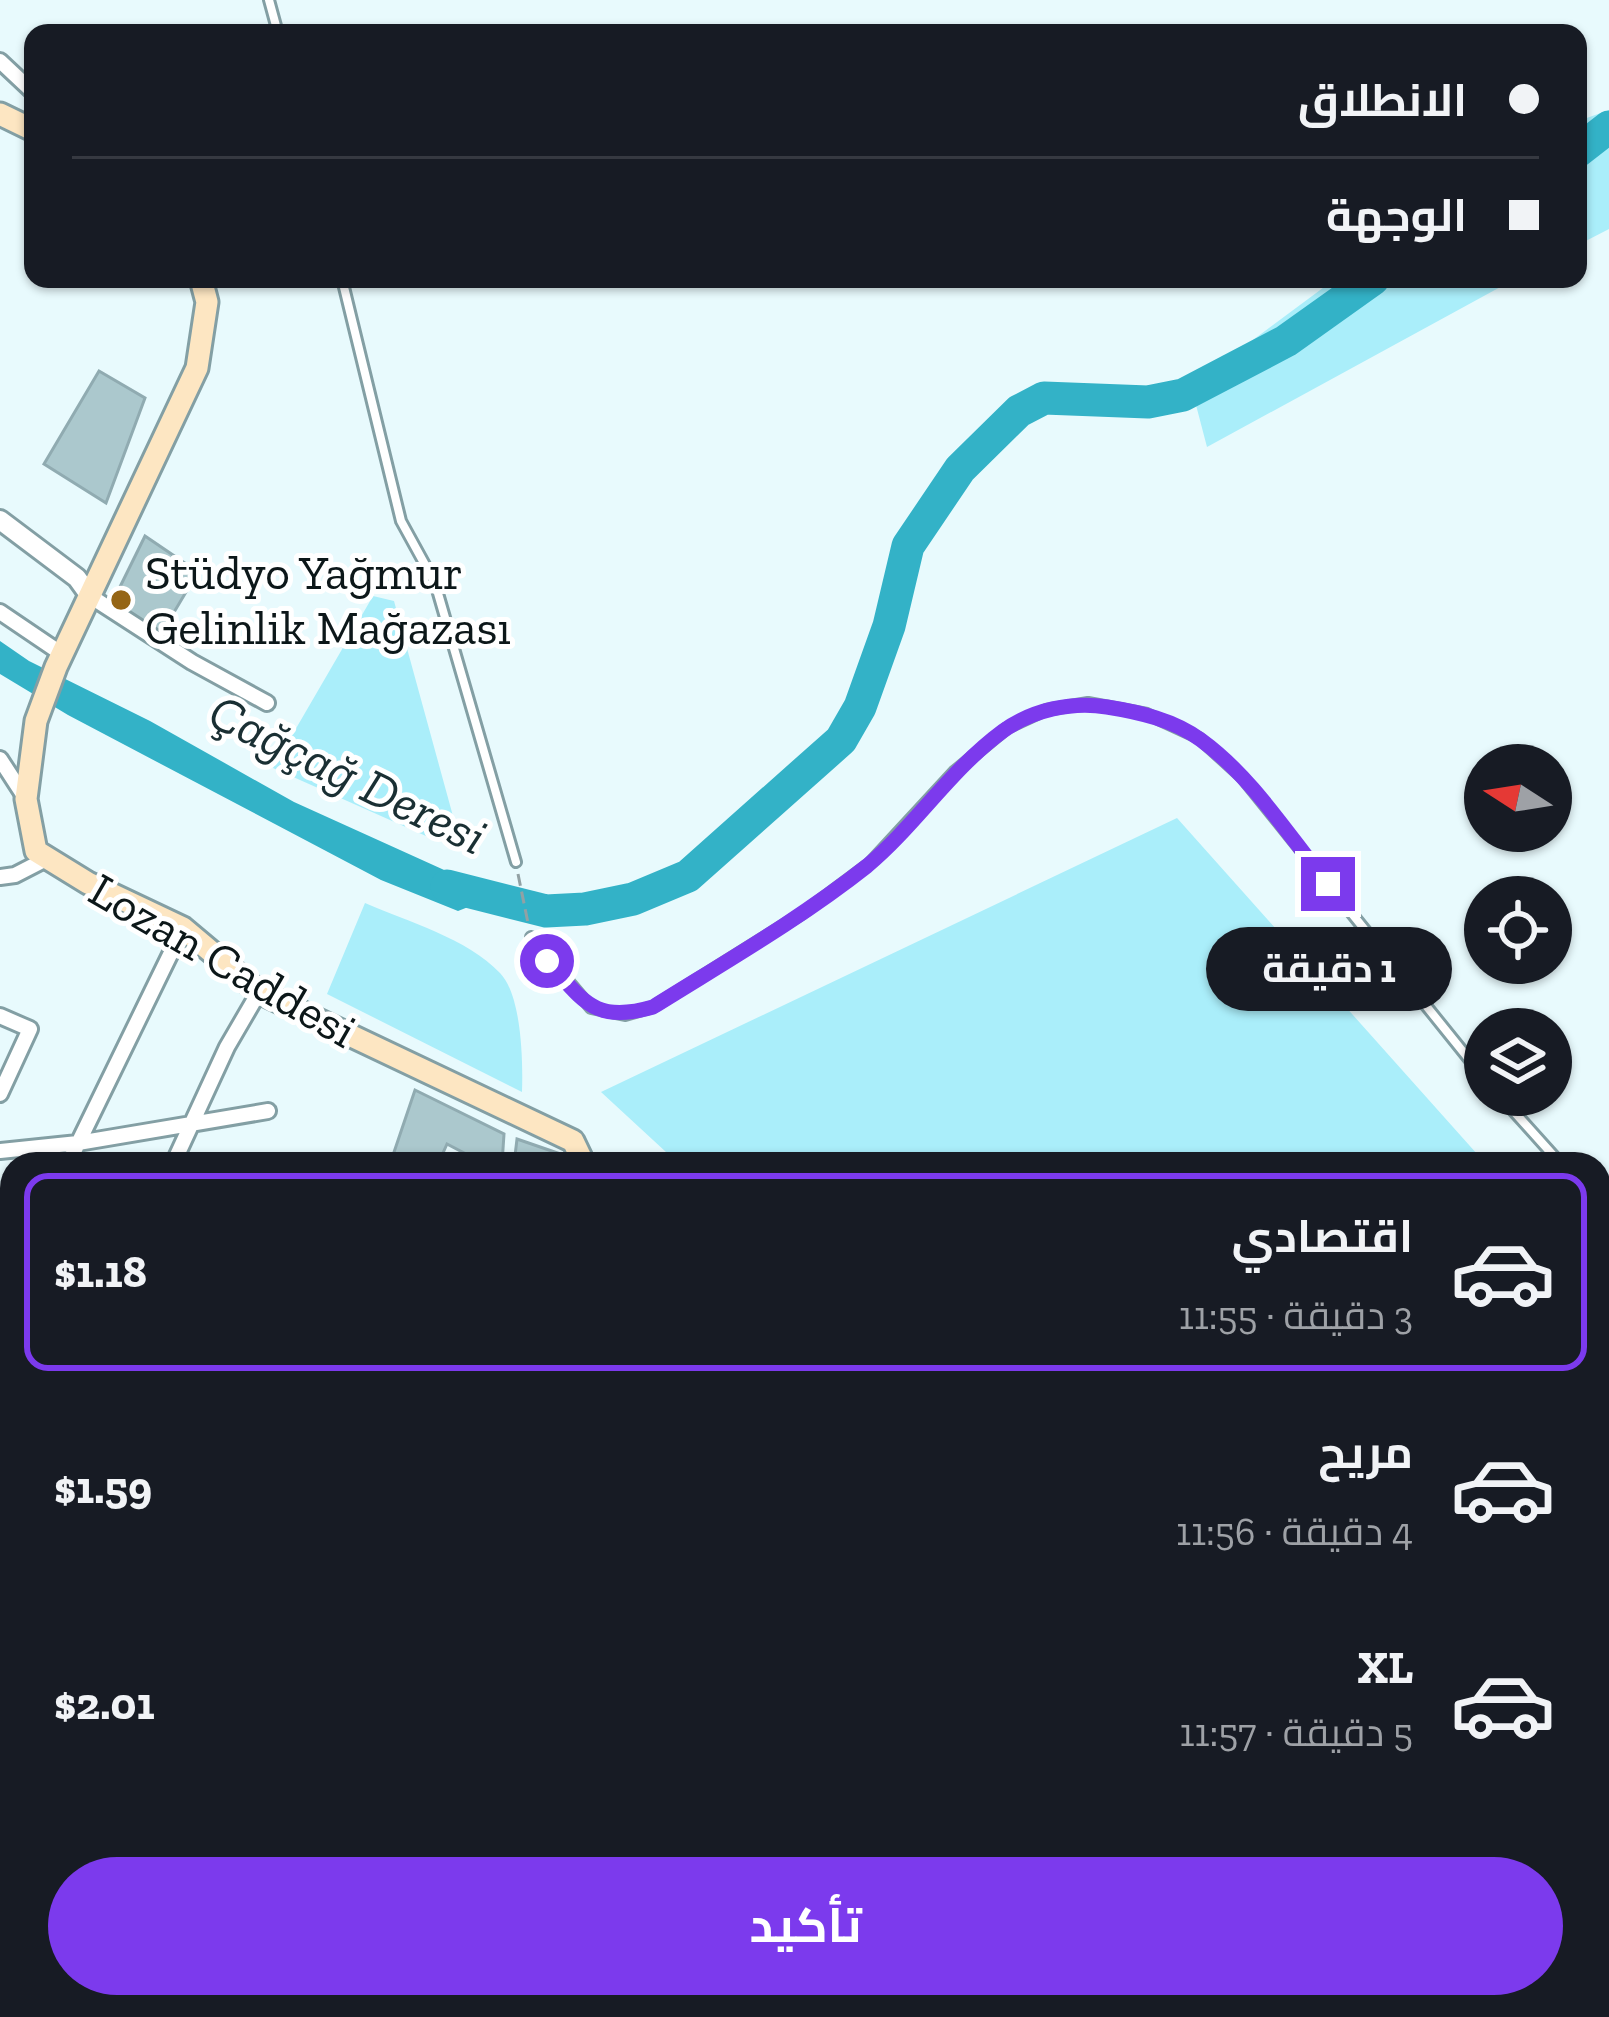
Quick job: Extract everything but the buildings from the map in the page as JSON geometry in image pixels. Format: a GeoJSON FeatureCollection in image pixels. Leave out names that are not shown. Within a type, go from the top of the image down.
{"type":"FeatureCollection","features":[{"type":"Feature","properties":{"kind":"main road"},"geometry":{"type":"LineString","coordinates":[[59,661],[197,368],[207,302],[203,288]]}},
{"type":"Feature","properties":{"kind":"main road","name":"Lozan Caddesi"},"geometry":{"type":"LineString","coordinates":[[59,661],[36,721],[26,800],[36,851],[88,883],[183,928],[259,992],[573,1141],[578,1152]]}},
{"type":"Feature","properties":{"kind":"street"},"geometry":{"type":"LineString","coordinates":[[0,61],[24,84]]}},
{"type":"Feature","properties":{"kind":"street"},"geometry":{"type":"LineString","coordinates":[[0,520],[77,578],[90,596],[192,662],[267,703]]}},
{"type":"Feature","properties":{"kind":"street"},"geometry":{"type":"LineString","coordinates":[[0,612],[59,661]]}},
{"type":"Feature","properties":{"kind":"street"},"geometry":{"type":"LineString","coordinates":[[0,759],[26,800]]}},
{"type":"Feature","properties":{"kind":"street"},"geometry":{"type":"LineString","coordinates":[[0,877],[15,875],[48,858]]}},
{"type":"Feature","properties":{"kind":"street"},"geometry":{"type":"LineString","coordinates":[[74,1152],[183,928]]}},
{"type":"Feature","properties":{"kind":"street"},"geometry":{"type":"LineString","coordinates":[[179,1152],[227,1047],[259,992]]}},
{"type":"Feature","properties":{"kind":"street"},"geometry":{"type":"LineString","coordinates":[[0,1016],[30,1029],[0,1094]]}},
{"type":"Feature","properties":{"kind":"street"},"geometry":{"type":"LineString","coordinates":[[0,1151],[78,1143],[268,1111]]}},
{"type":"Feature","properties":{"kind":"lane"},"geometry":{"type":"LineString","coordinates":[[344,288],[400,521],[435,583],[516,862]]}},
{"type":"Feature","properties":{"kind":"lane"},"geometry":{"type":"LineString","coordinates":[[531,937],[591,1008],[625,1015],[653,1007],[803,913],[870,863],[954,772],[1007,728],[1046,710],[1088,704],[1148,714],[1199,738],[1242,777],[1464,1053]]}},
{"type":"Feature","properties":{"kind":"lane"},"geometry":{"type":"LineString","coordinates":[[1518,1116],[1551,1152]]}},
{"type":"Feature","properties":{"kind":"path"},"geometry":{"type":"LineString","coordinates":[[516,862],[531,937]]}},
{"type":"Feature","properties":{"kind":"shaded area"},"geometry":{"type":"Polygon","coordinates":[[[1609,110],[1609,229],[1587,240],[1587,135],[1593,131],[1587,118],[1609,110]]]}},
{"type":"Feature","properties":{"kind":"shaded area"},"geometry":{"type":"Polygon","coordinates":[[[1323,288],[1498,288],[1207,447],[1191,386],[1323,288]]]}},
{"type":"Feature","properties":{"kind":"shaded area"},"geometry":{"type":"Polygon","coordinates":[[[373,596],[394,601],[459,838],[435,840],[273,768],[373,596]]]}},
{"type":"Feature","properties":{"kind":"shaded area"},"geometry":{"type":"Polygon","coordinates":[[[0,641],[29,661],[150,721],[294,802],[453,874],[491,898],[458,911],[381,880],[68,715],[0,674],[0,641]]]}},
{"type":"Feature","properties":{"kind":"shaded area"},"geometry":{"type":"Polygon","coordinates":[[[1177,818],[1475,1152],[666,1152],[601,1092],[1177,818]]]}},
{"type":"Feature","properties":{"kind":"shaded area"},"geometry":{"type":"Polygon","coordinates":[[[365,903],[454,940],[500,973],[517,1013],[522,1092],[327,994],[365,903]]]}},
{"type":"Feature","properties":{"kind":"waterway"},"geometry":{"type":"LineString","coordinates":[[1587,144],[1609,127]]}},
{"type":"Feature","properties":{"kind":"waterway","name":"Çağçağ Deresi"},"geometry":{"type":"LineString","coordinates":[[447,886],[546,911],[633,899],[688,876],[841,740],[860,707],[889,626],[908,546],[960,469],[1019,411],[1044,398],[1148,402],[1183,395],[1286,341],[1360,288]]}},
{"type":"Feature","properties":{"kind":"place","name":"Stüdyo Yağmur Gelinlik Mağazası"},"geometry":{"type":"Point","coordinates":[121,600]}},
{"type":"Feature","properties":{"kind":"route"},"geometry":{"type":"LineString","coordinates":[[547,961],[591,1008],[625,1015],[653,1007],[803,913],[870,863],[954,772],[1007,728],[1046,710],[1088,704],[1148,714],[1199,738],[1242,777],[1328,884]]}}]}
